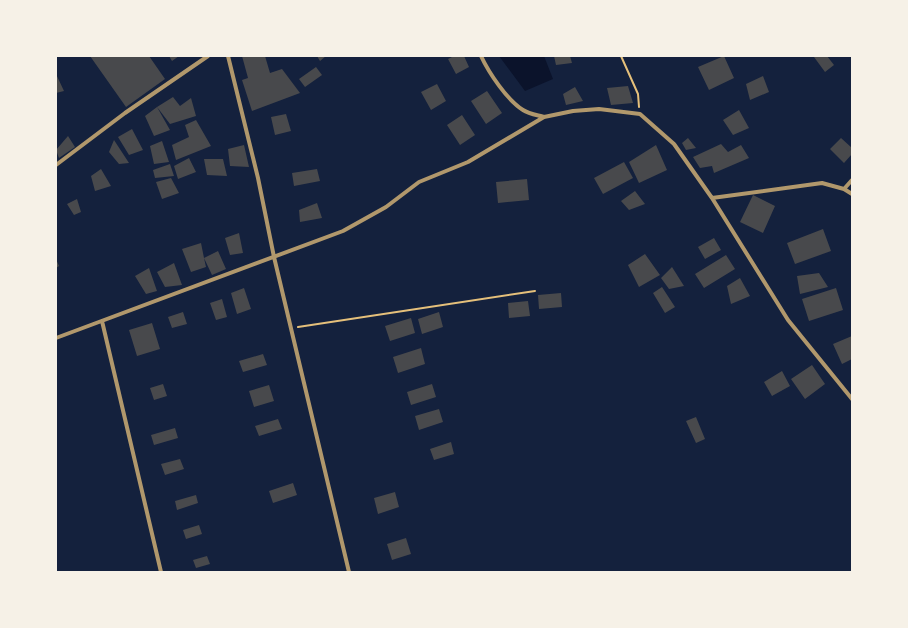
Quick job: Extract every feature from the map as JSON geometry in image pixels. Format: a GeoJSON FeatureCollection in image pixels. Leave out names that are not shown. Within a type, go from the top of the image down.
{"type":"FeatureCollection","features":[{"type":"Feature","properties":{"kind":"street"},"geometry":{"type":"LineString","coordinates":[[56,165],[125,113],[208,56]]}},
{"type":"Feature","properties":{"kind":"street"},"geometry":{"type":"LineString","coordinates":[[228,56],[258,178],[274,257],[349,572]]}},
{"type":"Feature","properties":{"kind":"street"},"geometry":{"type":"LineString","coordinates":[[481,56],[494,78],[518,106],[532,115],[544,117]]}},
{"type":"Feature","properties":{"kind":"street"},"geometry":{"type":"LineString","coordinates":[[56,338],[343,231],[365,220],[419,182],[468,162],[544,117],[573,111],[599,109],[640,114],[674,144],[712,198],[788,320],[852,399]]}},
{"type":"Feature","properties":{"kind":"street"},"geometry":{"type":"LineString","coordinates":[[844,189],[852,180]]}},
{"type":"Feature","properties":{"kind":"street"},"geometry":{"type":"LineString","coordinates":[[712,198],[822,184],[844,189],[852,194]]}},
{"type":"Feature","properties":{"kind":"street"},"geometry":{"type":"LineString","coordinates":[[102,321],[161,572]]}},
{"type":"Feature","properties":{"kind":"path"},"geometry":{"type":"LineString","coordinates":[[622,56],[638,94],[640,114]]}},
{"type":"Feature","properties":{"kind":"path"},"geometry":{"type":"LineString","coordinates":[[291,328],[535,290]]}},
{"type":"Feature","properties":{"kind":"water"},"geometry":{"type":"Polygon","coordinates":[[[499,56],[544,56],[553,79],[525,91],[499,56]]]}},
{"type":"Feature","properties":{"kind":"building"},"geometry":{"type":"Polygon","coordinates":[[[90,56],[149,56],[165,79],[126,107],[90,56]]]}},
{"type":"Feature","properties":{"kind":"building"},"geometry":{"type":"Polygon","coordinates":[[[169,56],[179,56],[172,61],[169,56]]]}},
{"type":"Feature","properties":{"kind":"building"},"geometry":{"type":"Polygon","coordinates":[[[242,56],[265,56],[270,73],[282,69],[300,93],[252,111],[242,80],[248,78],[242,56]]]}},
{"type":"Feature","properties":{"kind":"building"},"geometry":{"type":"Polygon","coordinates":[[[317,56],[326,56],[320,61],[317,56]]]}},
{"type":"Feature","properties":{"kind":"building"},"geometry":{"type":"Polygon","coordinates":[[[454,56],[464,56],[469,67],[456,74],[448,59],[454,56]]]}},
{"type":"Feature","properties":{"kind":"building"},"geometry":{"type":"Polygon","coordinates":[[[554,56],[570,56],[572,63],[556,65],[554,56]]]}},
{"type":"Feature","properties":{"kind":"building"},"geometry":{"type":"Polygon","coordinates":[[[724,56],[734,78],[709,90],[698,67],[724,56]]]}},
{"type":"Feature","properties":{"kind":"building"},"geometry":{"type":"Polygon","coordinates":[[[827,56],[834,65],[825,72],[814,57],[827,56]]]}},
{"type":"Feature","properties":{"kind":"building"},"geometry":{"type":"Polygon","coordinates":[[[316,67],[322,75],[305,87],[299,79],[316,67]]]}},
{"type":"Feature","properties":{"kind":"building"},"geometry":{"type":"Polygon","coordinates":[[[56,74],[64,91],[56,93],[56,74]]]}},
{"type":"Feature","properties":{"kind":"building"},"geometry":{"type":"Polygon","coordinates":[[[763,76],[769,92],[750,100],[746,84],[763,76]]]}},
{"type":"Feature","properties":{"kind":"building"},"geometry":{"type":"Polygon","coordinates":[[[437,84],[446,101],[431,110],[421,92],[437,84]]]}},
{"type":"Feature","properties":{"kind":"building"},"geometry":{"type":"Polygon","coordinates":[[[628,86],[633,103],[611,105],[607,88],[628,86]]]}},
{"type":"Feature","properties":{"kind":"building"},"geometry":{"type":"Polygon","coordinates":[[[575,87],[583,101],[566,105],[563,94],[575,87]]]}},
{"type":"Feature","properties":{"kind":"building"},"geometry":{"type":"Polygon","coordinates":[[[487,91],[502,113],[486,124],[471,101],[487,91]]]}},
{"type":"Feature","properties":{"kind":"building"},"geometry":{"type":"Polygon","coordinates":[[[173,97],[180,106],[191,98],[196,116],[170,124],[157,107],[173,97]]]}},
{"type":"Feature","properties":{"kind":"building"},"geometry":{"type":"Polygon","coordinates":[[[157,107],[170,130],[154,136],[145,116],[157,107]]]}},
{"type":"Feature","properties":{"kind":"building"},"geometry":{"type":"Polygon","coordinates":[[[739,110],[749,128],[733,135],[723,120],[739,110]]]}},
{"type":"Feature","properties":{"kind":"building"},"geometry":{"type":"Polygon","coordinates":[[[286,114],[291,131],[275,135],[271,117],[286,114]]]}},
{"type":"Feature","properties":{"kind":"building"},"geometry":{"type":"Polygon","coordinates":[[[462,115],[475,135],[460,145],[447,125],[462,115]]]}},
{"type":"Feature","properties":{"kind":"building"},"geometry":{"type":"Polygon","coordinates":[[[196,120],[211,146],[176,160],[172,145],[189,137],[185,125],[196,120]]]}},
{"type":"Feature","properties":{"kind":"building"},"geometry":{"type":"Polygon","coordinates":[[[132,129],[143,150],[129,155],[118,137],[132,129]]]}},
{"type":"Feature","properties":{"kind":"building"},"geometry":{"type":"Polygon","coordinates":[[[68,136],[75,147],[59,158],[56,150],[68,136]]]}},
{"type":"Feature","properties":{"kind":"building"},"geometry":{"type":"Polygon","coordinates":[[[688,138],[696,148],[686,150],[682,143],[688,138]]]}},
{"type":"Feature","properties":{"kind":"building"},"geometry":{"type":"Polygon","coordinates":[[[841,138],[852,148],[852,154],[844,163],[830,149],[841,138]]]}},
{"type":"Feature","properties":{"kind":"building"},"geometry":{"type":"Polygon","coordinates":[[[114,140],[129,163],[119,164],[109,152],[114,140]]]}},
{"type":"Feature","properties":{"kind":"building"},"geometry":{"type":"Polygon","coordinates":[[[162,141],[169,162],[154,164],[150,146],[162,141]]]}},
{"type":"Feature","properties":{"kind":"building"},"geometry":{"type":"Polygon","coordinates":[[[721,144],[728,152],[741,145],[749,158],[714,173],[712,166],[700,168],[693,157],[721,144]]]}},
{"type":"Feature","properties":{"kind":"building"},"geometry":{"type":"Polygon","coordinates":[[[244,145],[249,167],[230,166],[228,149],[244,145]]]}},
{"type":"Feature","properties":{"kind":"building"},"geometry":{"type":"Polygon","coordinates":[[[656,145],[667,170],[639,183],[629,162],[656,145]]]}},
{"type":"Feature","properties":{"kind":"building"},"geometry":{"type":"Polygon","coordinates":[[[189,158],[196,172],[178,179],[174,166],[189,158]]]}},
{"type":"Feature","properties":{"kind":"building"},"geometry":{"type":"Polygon","coordinates":[[[204,159],[223,159],[227,176],[207,175],[204,159]]]}},
{"type":"Feature","properties":{"kind":"building"},"geometry":{"type":"Polygon","coordinates":[[[624,162],[633,178],[603,194],[594,178],[624,162]]]}},
{"type":"Feature","properties":{"kind":"building"},"geometry":{"type":"Polygon","coordinates":[[[170,164],[174,176],[155,178],[153,170],[170,164]]]}},
{"type":"Feature","properties":{"kind":"building"},"geometry":{"type":"Polygon","coordinates":[[[101,169],[111,186],[95,191],[91,176],[101,169]]]}},
{"type":"Feature","properties":{"kind":"building"},"geometry":{"type":"Polygon","coordinates":[[[317,169],[320,181],[294,186],[292,173],[317,169]]]}},
{"type":"Feature","properties":{"kind":"building"},"geometry":{"type":"Polygon","coordinates":[[[171,178],[179,193],[162,199],[156,182],[171,178]]]}},
{"type":"Feature","properties":{"kind":"building"},"geometry":{"type":"Polygon","coordinates":[[[527,179],[529,200],[498,203],[496,182],[527,179]]]}},
{"type":"Feature","properties":{"kind":"building"},"geometry":{"type":"Polygon","coordinates":[[[635,191],[645,204],[629,210],[621,201],[635,191]]]}},
{"type":"Feature","properties":{"kind":"building"},"geometry":{"type":"Polygon","coordinates":[[[753,195],[775,206],[763,233],[740,222],[753,195]]]}},
{"type":"Feature","properties":{"kind":"building"},"geometry":{"type":"Polygon","coordinates":[[[77,199],[81,212],[74,215],[67,204],[77,199]]]}},
{"type":"Feature","properties":{"kind":"building"},"geometry":{"type":"Polygon","coordinates":[[[317,203],[322,218],[300,222],[299,210],[317,203]]]}},
{"type":"Feature","properties":{"kind":"building"},"geometry":{"type":"Polygon","coordinates":[[[823,229],[831,251],[795,264],[787,243],[823,229]]]}},
{"type":"Feature","properties":{"kind":"building"},"geometry":{"type":"Polygon","coordinates":[[[239,233],[243,253],[230,255],[225,238],[239,233]]]}},
{"type":"Feature","properties":{"kind":"building"},"geometry":{"type":"Polygon","coordinates":[[[714,238],[721,250],[705,259],[698,247],[714,238]]]}},
{"type":"Feature","properties":{"kind":"building"},"geometry":{"type":"Polygon","coordinates":[[[201,243],[206,267],[191,272],[182,249],[201,243]]]}},
{"type":"Feature","properties":{"kind":"building"},"geometry":{"type":"Polygon","coordinates":[[[218,251],[226,269],[212,275],[204,258],[218,251]]]}},
{"type":"Feature","properties":{"kind":"building"},"geometry":{"type":"Polygon","coordinates":[[[645,254],[660,275],[639,287],[628,265],[645,254]]]}},
{"type":"Feature","properties":{"kind":"building"},"geometry":{"type":"Polygon","coordinates":[[[726,255],[735,269],[704,288],[695,274],[726,255]]]}},
{"type":"Feature","properties":{"kind":"building"},"geometry":{"type":"Polygon","coordinates":[[[56,259],[59,266],[56,268],[56,259]]]}},
{"type":"Feature","properties":{"kind":"building"},"geometry":{"type":"Polygon","coordinates":[[[174,263],[182,285],[165,287],[157,272],[174,263]]]}},
{"type":"Feature","properties":{"kind":"building"},"geometry":{"type":"Polygon","coordinates":[[[672,267],[684,286],[669,289],[661,278],[672,267]]]}},
{"type":"Feature","properties":{"kind":"building"},"geometry":{"type":"Polygon","coordinates":[[[149,268],[157,291],[146,294],[135,276],[149,268]]]}},
{"type":"Feature","properties":{"kind":"building"},"geometry":{"type":"Polygon","coordinates":[[[819,273],[828,287],[800,294],[797,276],[819,273]]]}},
{"type":"Feature","properties":{"kind":"building"},"geometry":{"type":"Polygon","coordinates":[[[740,278],[750,296],[731,304],[727,286],[740,278]]]}},
{"type":"Feature","properties":{"kind":"building"},"geometry":{"type":"Polygon","coordinates":[[[662,287],[675,307],[665,313],[653,293],[662,287]]]}},
{"type":"Feature","properties":{"kind":"building"},"geometry":{"type":"Polygon","coordinates":[[[244,288],[251,309],[237,314],[231,293],[244,288]]]}},
{"type":"Feature","properties":{"kind":"building"},"geometry":{"type":"Polygon","coordinates":[[[836,288],[843,310],[809,321],[802,299],[836,288]]]}},
{"type":"Feature","properties":{"kind":"building"},"geometry":{"type":"Polygon","coordinates":[[[561,293],[562,307],[539,309],[538,295],[561,293]]]}},
{"type":"Feature","properties":{"kind":"building"},"geometry":{"type":"Polygon","coordinates":[[[222,299],[227,317],[216,320],[210,303],[222,299]]]}},
{"type":"Feature","properties":{"kind":"building"},"geometry":{"type":"Polygon","coordinates":[[[528,301],[530,316],[509,318],[508,303],[528,301]]]}},
{"type":"Feature","properties":{"kind":"building"},"geometry":{"type":"Polygon","coordinates":[[[183,312],[187,324],[172,328],[168,317],[183,312]]]}},
{"type":"Feature","properties":{"kind":"building"},"geometry":{"type":"Polygon","coordinates":[[[439,312],[443,327],[422,334],[418,319],[439,312]]]}},
{"type":"Feature","properties":{"kind":"building"},"geometry":{"type":"Polygon","coordinates":[[[411,318],[415,333],[390,341],[385,326],[411,318]]]}},
{"type":"Feature","properties":{"kind":"building"},"geometry":{"type":"Polygon","coordinates":[[[152,323],[160,349],[137,356],[129,330],[152,323]]]}},
{"type":"Feature","properties":{"kind":"building"},"geometry":{"type":"Polygon","coordinates":[[[852,336],[852,359],[842,364],[833,344],[852,336]]]}},
{"type":"Feature","properties":{"kind":"building"},"geometry":{"type":"Polygon","coordinates":[[[421,348],[425,364],[398,373],[393,357],[421,348]]]}},
{"type":"Feature","properties":{"kind":"building"},"geometry":{"type":"Polygon","coordinates":[[[263,354],[267,365],[243,372],[239,361],[263,354]]]}},
{"type":"Feature","properties":{"kind":"building"},"geometry":{"type":"Polygon","coordinates":[[[812,365],[825,384],[805,399],[791,379],[812,365]]]}},
{"type":"Feature","properties":{"kind":"building"},"geometry":{"type":"Polygon","coordinates":[[[782,371],[790,386],[772,396],[764,382],[782,371]]]}},
{"type":"Feature","properties":{"kind":"building"},"geometry":{"type":"Polygon","coordinates":[[[163,384],[167,396],[154,400],[150,388],[163,384]]]}},
{"type":"Feature","properties":{"kind":"building"},"geometry":{"type":"Polygon","coordinates":[[[432,384],[436,397],[411,405],[407,392],[432,384]]]}},
{"type":"Feature","properties":{"kind":"building"},"geometry":{"type":"Polygon","coordinates":[[[269,385],[274,401],[254,407],[249,391],[269,385]]]}},
{"type":"Feature","properties":{"kind":"building"},"geometry":{"type":"Polygon","coordinates":[[[439,409],[443,422],[419,430],[415,416],[439,409]]]}},
{"type":"Feature","properties":{"kind":"building"},"geometry":{"type":"Polygon","coordinates":[[[696,417],[705,439],[696,443],[686,421],[696,417]]]}},
{"type":"Feature","properties":{"kind":"building"},"geometry":{"type":"Polygon","coordinates":[[[278,419],[282,429],[259,436],[255,426],[278,419]]]}},
{"type":"Feature","properties":{"kind":"building"},"geometry":{"type":"Polygon","coordinates":[[[175,428],[178,438],[154,445],[151,435],[175,428]]]}},
{"type":"Feature","properties":{"kind":"building"},"geometry":{"type":"Polygon","coordinates":[[[451,442],[454,454],[434,460],[430,449],[451,442]]]}},
{"type":"Feature","properties":{"kind":"building"},"geometry":{"type":"Polygon","coordinates":[[[180,459],[184,469],[165,475],[161,464],[180,459]]]}},
{"type":"Feature","properties":{"kind":"building"},"geometry":{"type":"Polygon","coordinates":[[[293,483],[297,495],[273,503],[269,491],[293,483]]]}},
{"type":"Feature","properties":{"kind":"building"},"geometry":{"type":"Polygon","coordinates":[[[395,492],[399,507],[378,514],[374,498],[395,492]]]}},
{"type":"Feature","properties":{"kind":"building"},"geometry":{"type":"Polygon","coordinates":[[[196,495],[198,503],[177,510],[175,501],[196,495]]]}},
{"type":"Feature","properties":{"kind":"building"},"geometry":{"type":"Polygon","coordinates":[[[199,525],[202,534],[186,539],[183,530],[199,525]]]}},
{"type":"Feature","properties":{"kind":"building"},"geometry":{"type":"Polygon","coordinates":[[[406,538],[411,554],[392,560],[387,544],[406,538]]]}},
{"type":"Feature","properties":{"kind":"building"},"geometry":{"type":"Polygon","coordinates":[[[207,556],[210,564],[196,568],[193,560],[207,556]]]}}]}
